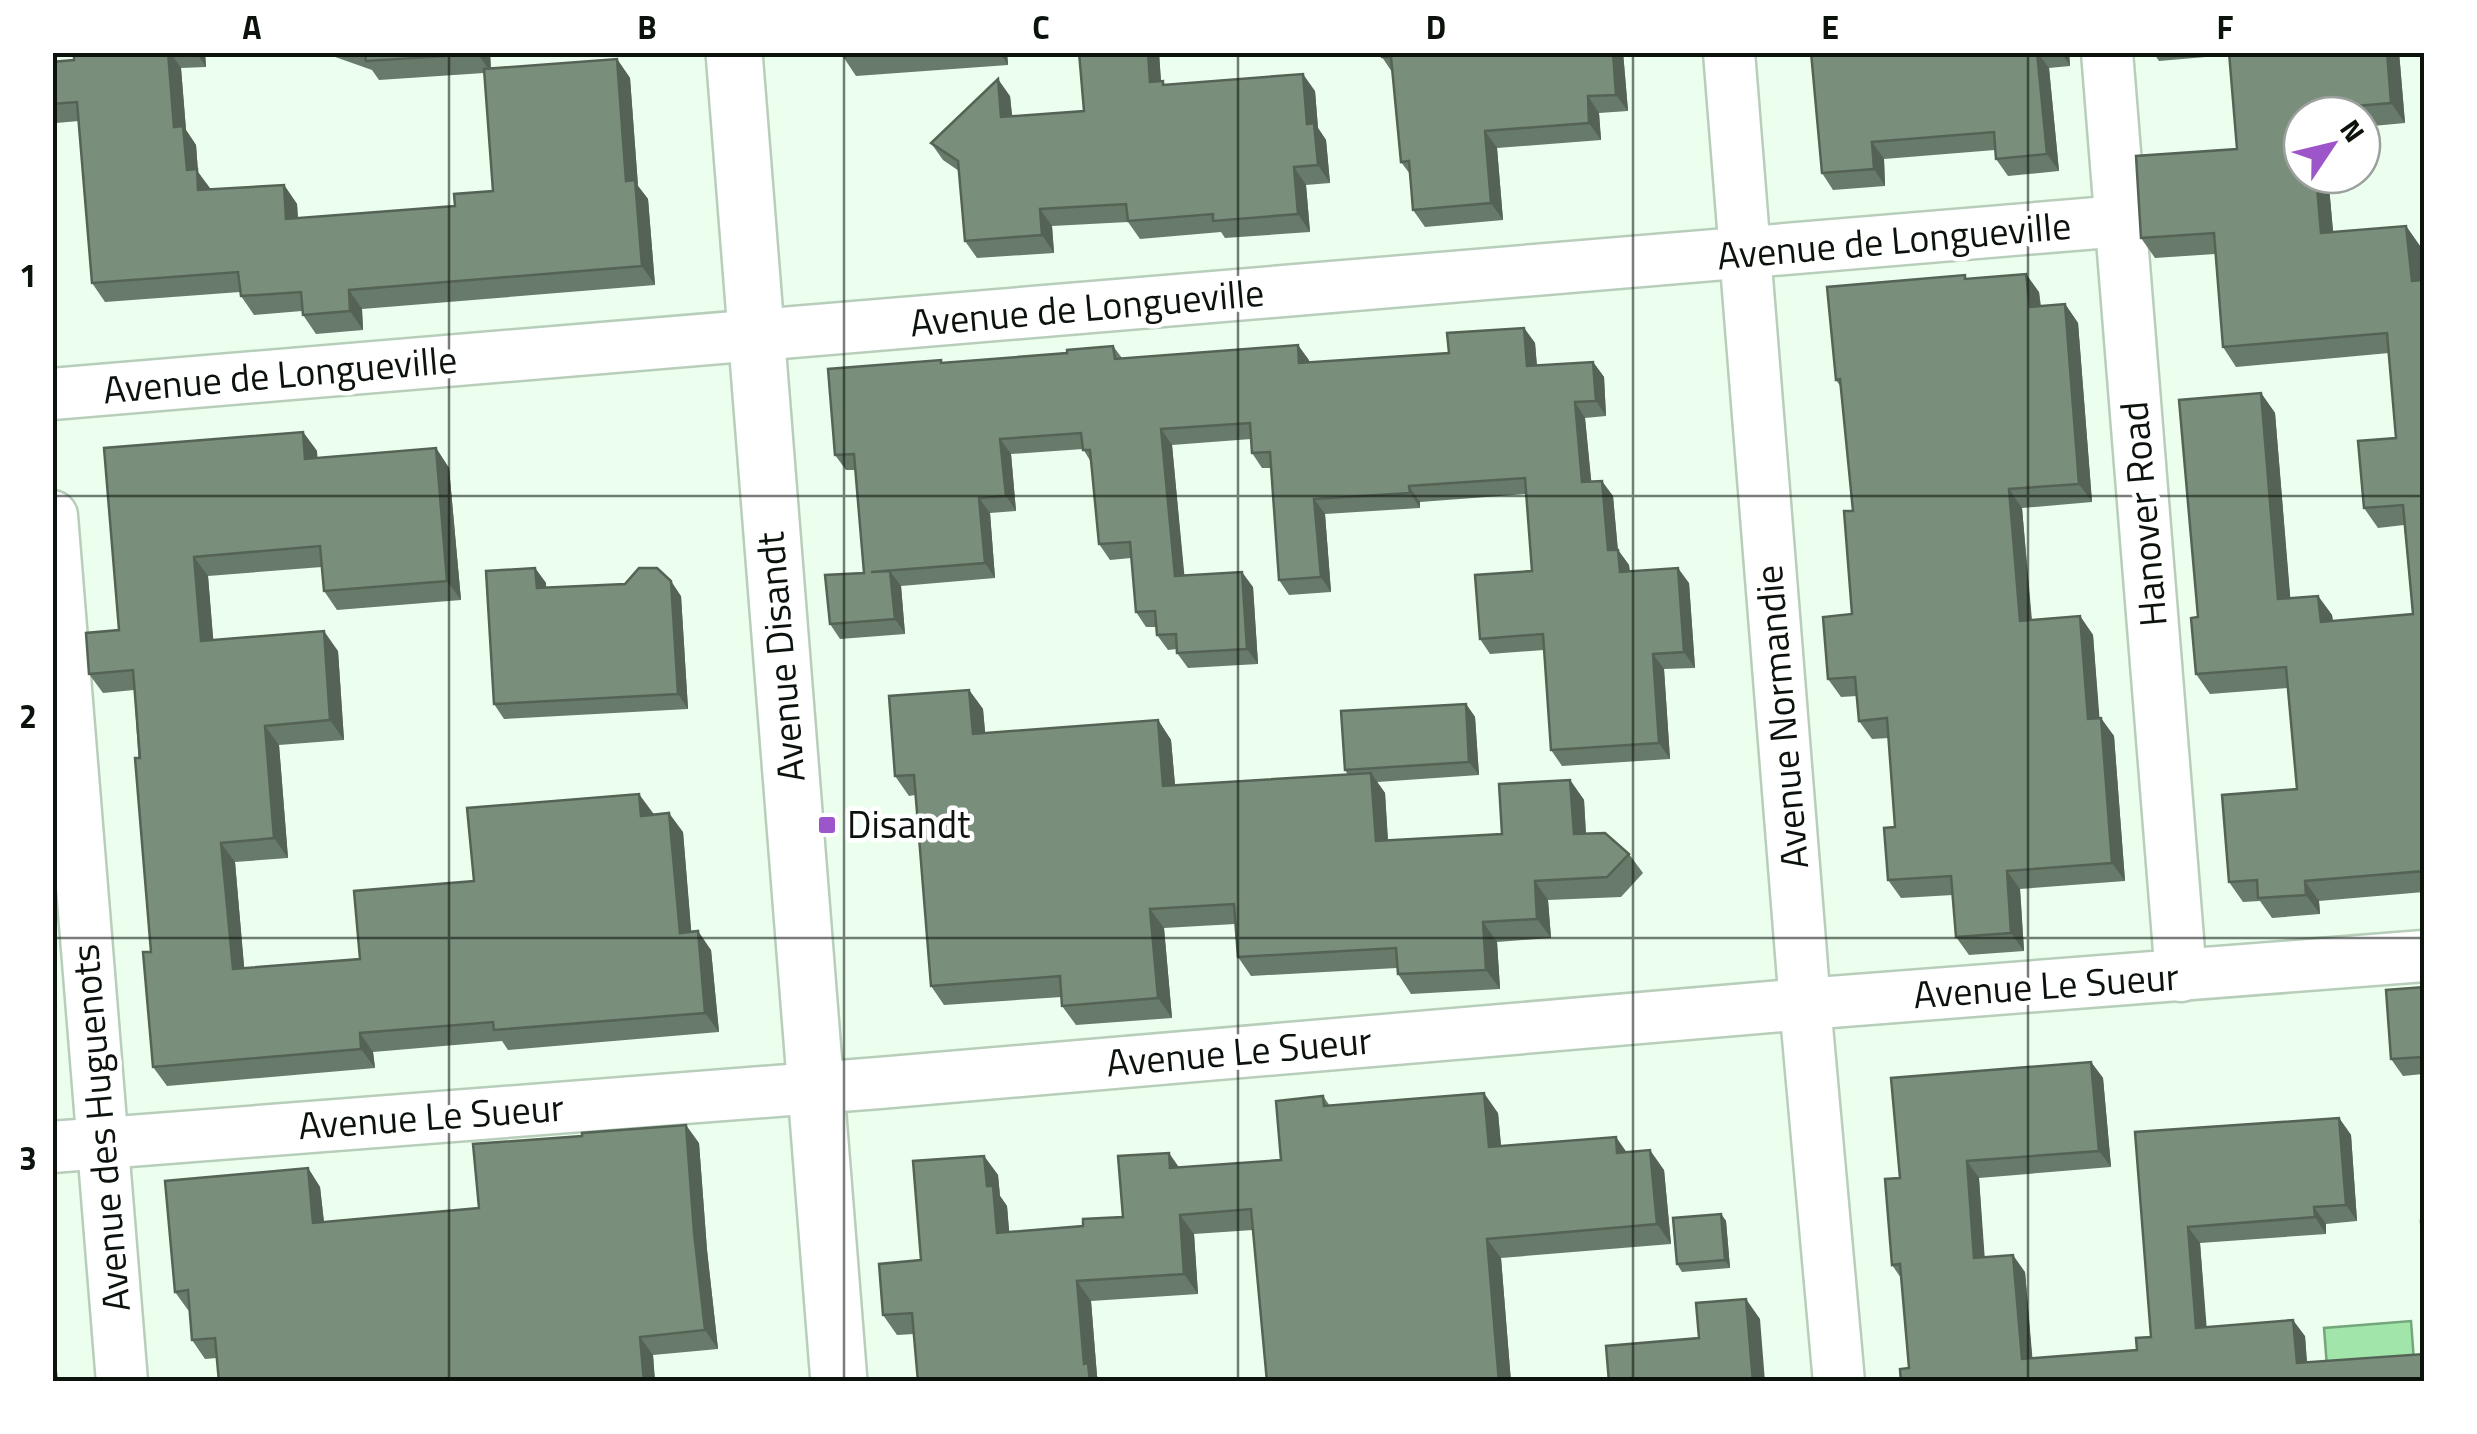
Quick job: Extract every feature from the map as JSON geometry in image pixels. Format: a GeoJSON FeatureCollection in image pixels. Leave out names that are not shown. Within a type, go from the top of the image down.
{"type":"FeatureCollection","features":[{"type":"Feature","properties":{"kind":"street","name":"Avenue Disandt"},"geometry":{"type":"LineString","coordinates":[[734,52],[839,1382]]}},
{"type":"Feature","properties":{"kind":"street","name":"Avenue Normandie"},"geometry":{"type":"LineString","coordinates":[[1729,52],[1839,1382]]}},
{"type":"Feature","properties":{"kind":"street","name":"Hanover Road"},"geometry":{"type":"LineString","coordinates":[[2107,52],[2181,976]]}},
{"type":"Feature","properties":{"kind":"street","name":"Avenue de Longueville"},"geometry":{"type":"LineString","coordinates":[[52,394],[2121,222]]}},
{"type":"Feature","properties":{"kind":"street","name":"Avenue des Huguenots"},"geometry":{"type":"LineString","coordinates":[[52,516],[122,1382]]}},
{"type":"Feature","properties":{"kind":"street","name":"Avenue Le Sueur"},"geometry":{"type":"LineString","coordinates":[[52,1147],[2424,956]]}},
{"type":"Feature","properties":{"kind":"shaded area"},"geometry":{"type":"Polygon","coordinates":[[[2411,1321],[2414,1361],[2327,1367],[2324,1328],[2411,1321]]]}},
{"type":"Feature","properties":{"kind":"building"},"geometry":{"type":"Polygon","coordinates":[[[74,52],[168,52],[174,127],[183,126],[187,170],[197,169],[198,190],[284,185],[286,219],[455,206],[454,194],[493,191],[484,69],[617,59],[626,181],[635,180],[642,266],[349,290],[350,311],[303,315],[301,292],[241,296],[238,272],[92,283],[77,102],[52,104],[52,62],[74,60],[74,52]]]}},
{"type":"Feature","properties":{"kind":"building"},"geometry":{"type":"Polygon","coordinates":[[[362,52],[478,52],[478,54],[366,61],[362,52]]]}},
{"type":"Feature","properties":{"kind":"building"},"geometry":{"type":"Polygon","coordinates":[[[1079,52],[1148,52],[1150,82],[1163,81],[1163,85],[1303,74],[1307,124],[1314,123],[1318,165],[1294,167],[1298,214],[1213,221],[1213,214],[1128,221],[1126,204],[1040,209],[1042,235],[965,241],[958,161],[931,143],[998,79],[1001,117],[1084,111],[1079,52]]]}},
{"type":"Feature","properties":{"kind":"building"},"geometry":{"type":"Polygon","coordinates":[[[1381,52],[1613,52],[1616,95],[1588,96],[1589,123],[1485,131],[1491,203],[1413,210],[1409,161],[1401,162],[1391,57],[1382,57],[1381,52]]]}},
{"type":"Feature","properties":{"kind":"building"},"geometry":{"type":"Polygon","coordinates":[[[1811,52],[2037,52],[2047,154],[1996,159],[1994,132],[1872,142],[1874,169],[1822,173],[1811,52]]]}},
{"type":"Feature","properties":{"kind":"building"},"geometry":{"type":"Polygon","coordinates":[[[2229,52],[2387,52],[2391,103],[2382,104],[2382,95],[2282,95],[2282,195],[2318,195],[2321,233],[2406,226],[2412,281],[2424,280],[2424,871],[2305,881],[2306,895],[2258,898],[2257,880],[2229,882],[2222,795],[2297,789],[2286,667],[2196,674],[2191,618],[2198,617],[2179,400],[2261,393],[2278,599],[2318,596],[2321,622],[2413,614],[2403,505],[2364,508],[2358,441],[2396,438],[2387,333],[2223,347],[2214,233],[2141,238],[2136,156],[2237,149],[2229,52]]]}},
{"type":"Feature","properties":{"kind":"building"},"geometry":{"type":"Polygon","coordinates":[[[2026,274],[2030,307],[2065,304],[2079,484],[2009,489],[2020,621],[2080,616],[2088,719],[2101,718],[2112,863],[2007,871],[2011,933],[1956,937],[1951,876],[1888,880],[1884,828],[1895,827],[1887,718],[1859,721],[1855,677],[1828,679],[1823,617],[1852,614],[1844,511],[1853,511],[1827,287],[2026,274]]]}},
{"type":"Feature","properties":{"kind":"building"},"geometry":{"type":"Polygon","coordinates":[[[1524,328],[1527,366],[1593,362],[1596,401],[1575,402],[1582,482],[1602,481],[1608,550],[1618,550],[1620,572],[1678,568],[1684,652],[1653,654],[1659,743],[1551,750],[1543,634],[1480,639],[1475,575],[1532,571],[1525,478],[1409,486],[1410,493],[1314,499],[1321,577],[1279,580],[1270,452],[1252,453],[1250,423],[1161,429],[1175,576],[1242,572],[1247,649],[1177,653],[1176,634],[1157,635],[1155,611],[1136,612],[1130,542],[1099,544],[1090,450],[1083,450],[1081,433],[1000,439],[1006,496],[979,498],[985,563],[871,572],[890,571],[895,619],[830,624],[825,575],[864,573],[854,454],[835,455],[828,369],[1067,353],[1113,346],[1115,359],[1298,345],[1299,363],[1449,353],[1447,333],[1524,328]]]}},
{"type":"Feature","properties":{"kind":"building"},"geometry":{"type":"Polygon","coordinates":[[[303,432],[305,459],[436,448],[447,581],[324,591],[320,546],[194,557],[201,641],[324,631],[330,720],[265,726],[274,838],[221,843],[233,969],[360,959],[354,891],[474,881],[467,808],[639,794],[641,816],[669,813],[680,933],[698,931],[705,1013],[494,1030],[493,1022],[360,1033],[361,1049],[153,1067],[143,952],[151,952],[135,758],[140,758],[133,670],[89,674],[86,633],[119,630],[104,448],[303,432]]]}},
{"type":"Feature","properties":{"kind":"building"},"geometry":{"type":"Polygon","coordinates":[[[535,568],[537,588],[625,584],[639,568],[657,568],[671,581],[678,694],[494,704],[486,571],[535,568]]]}},
{"type":"Feature","properties":{"kind":"building"},"geometry":{"type":"Polygon","coordinates":[[[969,690],[973,734],[1158,720],[1163,786],[1371,773],[1376,841],[1502,834],[1499,784],[1570,780],[1574,834],[1605,833],[1629,854],[1607,877],[1535,881],[1537,919],[1483,922],[1486,970],[1398,974],[1396,948],[1238,957],[1234,904],[1150,909],[1158,998],[1062,1006],[1060,976],[931,986],[914,775],[895,776],[889,696],[969,690]]]}},
{"type":"Feature","properties":{"kind":"building"},"geometry":{"type":"Polygon","coordinates":[[[1466,704],[1469,762],[1345,770],[1341,711],[1466,704]]]}},
{"type":"Feature","properties":{"kind":"building"},"geometry":{"type":"Polygon","coordinates":[[[2424,987],[2424,1098],[2422,1057],[2391,1059],[2386,990],[2424,987]]]}},
{"type":"Feature","properties":{"kind":"building"},"geometry":{"type":"Polygon","coordinates":[[[2091,1062],[2099,1151],[1967,1161],[1974,1258],[2013,1255],[2022,1359],[2137,1350],[2136,1338],[2151,1337],[2135,1132],[2339,1118],[2346,1205],[2314,1207],[2315,1217],[2188,1227],[2196,1328],[2293,1320],[2297,1363],[2424,1354],[2424,1382],[1901,1382],[1900,1369],[1909,1368],[1900,1264],[1892,1265],[1885,1179],[1900,1178],[1891,1078],[2091,1062]]]}},
{"type":"Feature","properties":{"kind":"building"},"geometry":{"type":"Polygon","coordinates":[[[1484,1093],[1489,1147],[1616,1137],[1617,1153],[1650,1150],[1657,1224],[1487,1239],[1499,1382],[1267,1382],[1251,1209],[1180,1215],[1184,1274],[1077,1281],[1084,1364],[1088,1363],[1090,1382],[918,1382],[912,1313],[883,1315],[879,1264],[921,1260],[913,1161],[984,1156],[987,1186],[993,1186],[997,1233],[1083,1226],[1083,1219],[1123,1217],[1118,1156],[1169,1153],[1170,1168],[1281,1160],[1276,1101],[1323,1096],[1324,1106],[1484,1093]]]}},
{"type":"Feature","properties":{"kind":"building"},"geometry":{"type":"Polygon","coordinates":[[[686,1125],[705,1330],[640,1337],[644,1382],[219,1382],[215,1338],[192,1340],[188,1290],[175,1292],[165,1181],[308,1168],[313,1223],[479,1208],[473,1144],[686,1125]]]}},
{"type":"Feature","properties":{"kind":"building"},"geometry":{"type":"Polygon","coordinates":[[[1721,1214],[1725,1260],[1677,1264],[1673,1218],[1721,1214]]]}},
{"type":"Feature","properties":{"kind":"building"},"geometry":{"type":"Polygon","coordinates":[[[2421,1221],[2424,1221],[2424,1266],[2421,1221]]]}},
{"type":"Feature","properties":{"kind":"building"},"geometry":{"type":"Polygon","coordinates":[[[1746,1299],[1753,1382],[1609,1382],[1606,1346],[1699,1338],[1696,1303],[1746,1299]]]}},
{"type":"Feature","properties":{"kind":"place","name":"Disandt"},"geometry":{"type":"Point","coordinates":[827,825]}}]}
